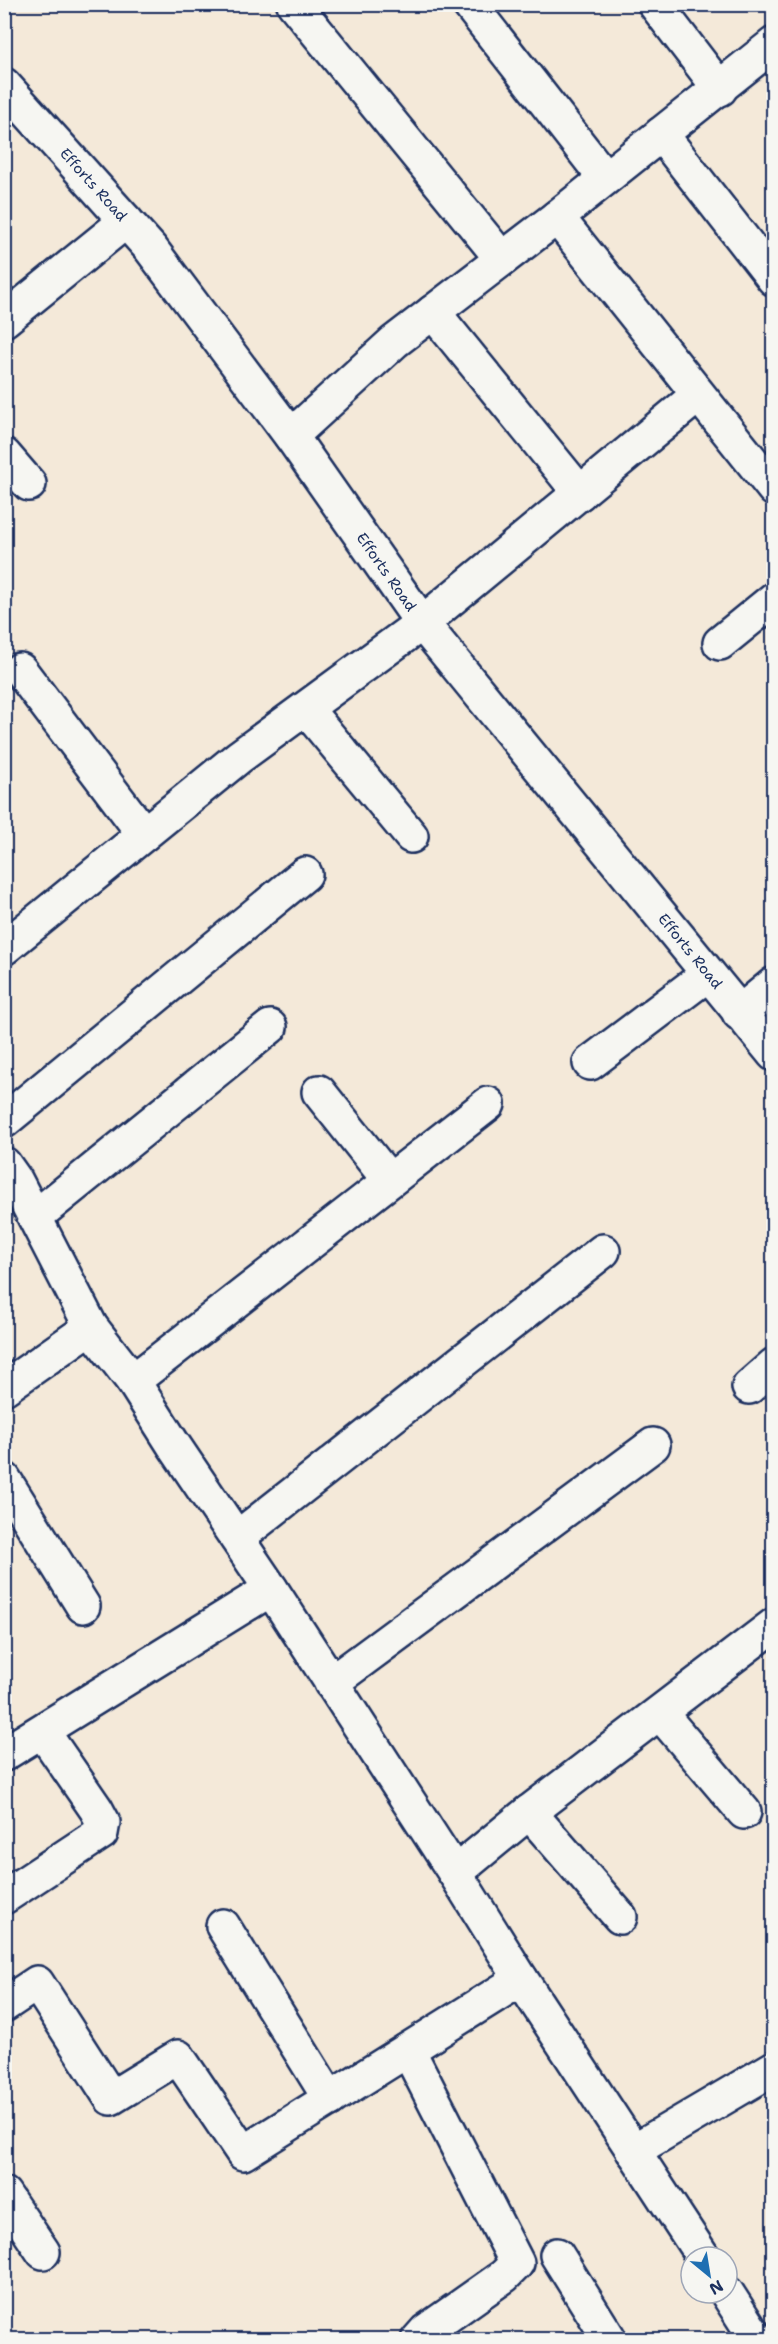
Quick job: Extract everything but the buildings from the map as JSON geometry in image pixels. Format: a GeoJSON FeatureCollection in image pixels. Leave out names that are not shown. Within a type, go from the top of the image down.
{"type":"FeatureCollection","features":[{"type":"Feature","properties":{"kind":"street"},"geometry":{"type":"LineString","coordinates":[[294,4],[502,259]]}},
{"type":"Feature","properties":{"kind":"street"},"geometry":{"type":"LineString","coordinates":[[469,4],[605,178]]}},
{"type":"Feature","properties":{"kind":"street"},"geometry":{"type":"LineString","coordinates":[[655,4],[720,89]]}},
{"type":"Feature","properties":{"kind":"street"},"geometry":{"type":"LineString","coordinates":[[291,436],[394,342],[661,134],[770,54]]}},
{"type":"Feature","properties":{"kind":"street","name":"Efforts Road"},"geometry":{"type":"LineString","coordinates":[[9,99],[151,249],[291,436],[422,623],[774,1054]]}},
{"type":"Feature","properties":{"kind":"street"},"geometry":{"type":"LineString","coordinates":[[661,134],[774,279]]}},
{"type":"Feature","properties":{"kind":"street"},"geometry":{"type":"LineString","coordinates":[[557,217],[697,396],[774,489]]}},
{"type":"Feature","properties":{"kind":"street"},"geometry":{"type":"LineString","coordinates":[[4,320],[126,221]]}},
{"type":"Feature","properties":{"kind":"street"},"geometry":{"type":"LineString","coordinates":[[434,312],[580,493]]}},
{"type":"Feature","properties":{"kind":"street"},"geometry":{"type":"LineString","coordinates":[[4,948],[239,757],[422,623],[697,396]]}},
{"type":"Feature","properties":{"kind":"street"},"geometry":{"type":"LineString","coordinates":[[4,455],[29,484]]}},
{"type":"Feature","properties":{"kind":"street"},"geometry":{"type":"LineString","coordinates":[[720,643],[774,599]]}},
{"type":"Feature","properties":{"kind":"street"},"geometry":{"type":"LineString","coordinates":[[20,670],[144,834]]}},
{"type":"Feature","properties":{"kind":"street"},"geometry":{"type":"LineString","coordinates":[[306,709],[411,836]]}},
{"type":"Feature","properties":{"kind":"street"},"geometry":{"type":"LineString","coordinates":[[4,1121],[305,874]]}},
{"type":"Feature","properties":{"kind":"street"},"geometry":{"type":"LineString","coordinates":[[590,1063],[708,974]]}},
{"type":"Feature","properties":{"kind":"street"},"geometry":{"type":"LineString","coordinates":[[740,1013],[774,984]]}},
{"type":"Feature","properties":{"kind":"street"},"geometry":{"type":"LineString","coordinates":[[35,1217],[270,1027]]}},
{"type":"Feature","properties":{"kind":"street"},"geometry":{"type":"LineString","coordinates":[[318,1092],[389,1180]]}},
{"type":"Feature","properties":{"kind":"street"},"geometry":{"type":"LineString","coordinates":[[133,1381],[488,1104]]}},
{"type":"Feature","properties":{"kind":"street"},"geometry":{"type":"LineString","coordinates":[[4,1164],[16,1181],[91,1327],[133,1381],[172,1444],[271,1589],[455,1873],[520,1979],[695,2245]]}},
{"type":"Feature","properties":{"kind":"street"},"geometry":{"type":"LineString","coordinates":[[237,1538],[603,1251]]}},
{"type":"Feature","properties":{"kind":"street"},"geometry":{"type":"LineString","coordinates":[[4,1388],[91,1327]]}},
{"type":"Feature","properties":{"kind":"street"},"geometry":{"type":"LineString","coordinates":[[749,1387],[774,1365]]}},
{"type":"Feature","properties":{"kind":"street"},"geometry":{"type":"LineString","coordinates":[[331,1683],[653,1445]]}},
{"type":"Feature","properties":{"kind":"street"},"geometry":{"type":"LineString","coordinates":[[4,1479],[84,1606]]}},
{"type":"Feature","properties":{"kind":"street"},"geometry":{"type":"LineString","coordinates":[[4,1754],[271,1589]]}},
{"type":"Feature","properties":{"kind":"street"},"geometry":{"type":"LineString","coordinates":[[455,1873],[529,1812],[774,1625]]}},
{"type":"Feature","properties":{"kind":"street"},"geometry":{"type":"LineString","coordinates":[[660,1713],[744,1812]]}},
{"type":"Feature","properties":{"kind":"street"},"geometry":{"type":"LineString","coordinates":[[4,1896],[101,1833],[103,1822],[96,1809],[43,1732]]}},
{"type":"Feature","properties":{"kind":"street"},"geometry":{"type":"LineString","coordinates":[[529,1812],[620,1917]]}},
{"type":"Feature","properties":{"kind":"street"},"geometry":{"type":"LineString","coordinates":[[223,1926],[330,2099]]}},
{"type":"Feature","properties":{"kind":"street"},"geometry":{"type":"LineString","coordinates":[[4,2006],[37,1983],[111,2098],[178,2057],[243,2153],[520,1979]]}},
{"type":"Feature","properties":{"kind":"street"},"geometry":{"type":"LineString","coordinates":[[408,2050],[517,2263],[504,2276],[426,2331],[418,2340]]}},
{"type":"Feature","properties":{"kind":"street"},"geometry":{"type":"LineString","coordinates":[[633,2151],[774,2068]]}},
{"type":"Feature","properties":{"kind":"street"},"geometry":{"type":"LineString","coordinates":[[4,2194],[43,2252]]}},
{"type":"Feature","properties":{"kind":"street"},"geometry":{"type":"LineString","coordinates":[[557,2255],[610,2340]]}},
{"type":"Feature","properties":{"kind":"street"},"geometry":{"type":"LineString","coordinates":[[735,2305],[758,2340]]}}]}
